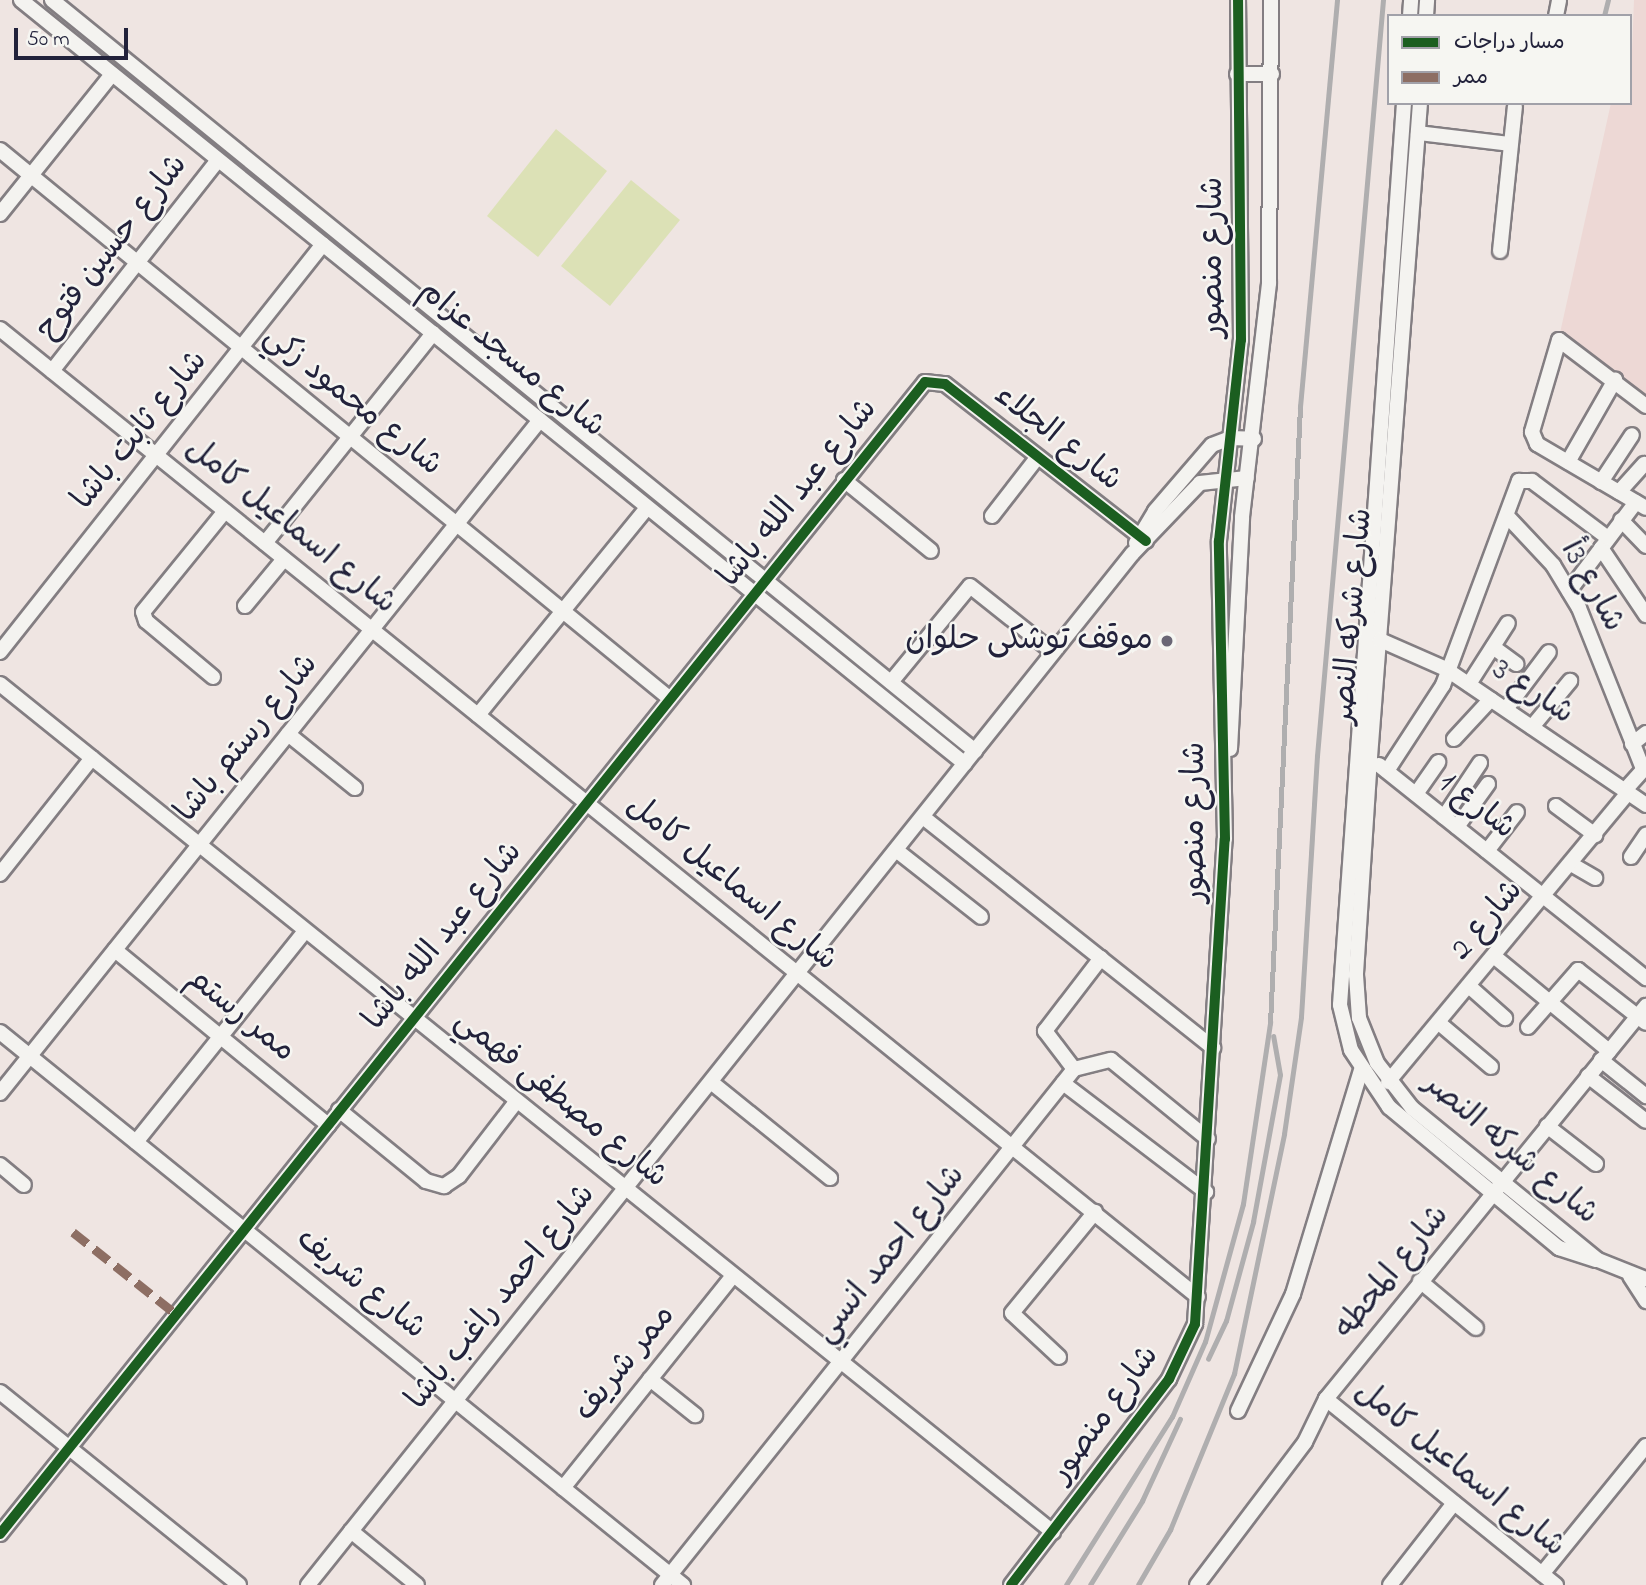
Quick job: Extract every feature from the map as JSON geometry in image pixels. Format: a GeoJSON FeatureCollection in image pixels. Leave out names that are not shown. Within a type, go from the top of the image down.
{"type":"FeatureCollection","features":[{"type":"Feature","properties":{"kind":"street","name":"شارع مسجد عزام"},"geometry":{"type":"LineString","coordinates":[[21,0],[965,764]]}},
{"type":"Feature","properties":{"kind":"street","name":"شارع مسجد عزام"},"geometry":{"type":"LineString","coordinates":[[52,0],[975,751]]}},
{"type":"Feature","properties":{"kind":"street","name":"شارع منصور"},"geometry":{"type":"LineString","coordinates":[[1011,1585],[1169,1379],[1189,1342],[1198,1297],[1206,1192],[1226,775],[1219,604],[1225,476],[1241,340],[1238,0]]}},
{"type":"Feature","properties":{"kind":"street","name":"شارع منصور"},"geometry":{"type":"LineString","coordinates":[[1226,775],[1237,695],[1247,478],[1254,439],[1269,283],[1271,0]]}},
{"type":"Feature","properties":{"kind":"street"},"geometry":{"type":"LineString","coordinates":[[0,214],[112,74]]}},
{"type":"Feature","properties":{"kind":"street"},"geometry":{"type":"LineString","coordinates":[[1237,74],[1272,74]]}},
{"type":"Feature","properties":{"kind":"street","name":"شارع شركه النصر"},"geometry":{"type":"LineString","coordinates":[[1404,105],[1339,981],[1344,1027],[1362,1070],[1389,1108],[1498,1189]]}},
{"type":"Feature","properties":{"kind":"street","name":"شارع شركه النصر"},"geometry":{"type":"LineString","coordinates":[[1420,105],[1370,757],[1357,997],[1365,1038],[1388,1082],[1566,1253],[1598,1260],[1641,1277]]}},
{"type":"Feature","properties":{"kind":"street"},"geometry":{"type":"LineString","coordinates":[[1500,251],[1515,107]]}},
{"type":"Feature","properties":{"kind":"street"},"geometry":{"type":"LineString","coordinates":[[1418,133],[1510,144]]}},
{"type":"Feature","properties":{"kind":"street","name":"شارع محمود زكي"},"geometry":{"type":"LineString","coordinates":[[0,150],[669,698]]}},
{"type":"Feature","properties":{"kind":"street","name":"شارع حسين فتوح"},"geometry":{"type":"LineString","coordinates":[[52,371],[218,160]]}},
{"type":"Feature","properties":{"kind":"street","name":"شارع ثابت باشا"},"geometry":{"type":"LineString","coordinates":[[0,652],[243,349],[323,244]]}},
{"type":"Feature","properties":{"kind":"street","name":"شارع اسماعيل كامل"},"geometry":{"type":"LineString","coordinates":[[0,329],[1198,1297]]}},
{"type":"Feature","properties":{"kind":"street"},"geometry":{"type":"LineString","coordinates":[[265,543],[433,333]]}},
{"type":"Feature","properties":{"kind":"street"},"geometry":{"type":"LineString","coordinates":[[1569,591],[1621,520],[1643,506],[1537,444],[1532,432],[1559,340],[1646,405]]}},
{"type":"Feature","properties":{"kind":"street","name":"شارع عبد الله باشا"},"geometry":{"type":"LineString","coordinates":[[0,1535],[916,390],[935,380]]}},
{"type":"Feature","properties":{"kind":"street","name":"شارع الجلاء"},"geometry":{"type":"LineString","coordinates":[[935,380],[1143,538]]}},
{"type":"Feature","properties":{"kind":"street"},"geometry":{"type":"LineString","coordinates":[[1568,462],[1615,380]]}},
{"type":"Feature","properties":{"kind":"street","name":"شارع رستم باشا"},"geometry":{"type":"LineString","coordinates":[[0,1093],[540,420]]}},
{"type":"Feature","properties":{"kind":"street"},"geometry":{"type":"LineString","coordinates":[[1601,482],[1632,435]]}},
{"type":"Feature","properties":{"kind":"street"},"geometry":{"type":"LineString","coordinates":[[1230,438],[1254,439]]}},
{"type":"Feature","properties":{"kind":"street","name":"شارع احمد راغب باشا"},"geometry":{"type":"LineString","coordinates":[[308,1585],[1132,554],[1205,452],[1230,438]]}},
{"type":"Feature","properties":{"kind":"street"},"geometry":{"type":"LineString","coordinates":[[992,516],[1037,457]]}},
{"type":"Feature","properties":{"kind":"street"},"geometry":{"type":"LineString","coordinates":[[1619,492],[1644,464]]}},
{"type":"Feature","properties":{"kind":"street","name":"شارع احمد راغب باشا"},"geometry":{"type":"LineString","coordinates":[[1143,538],[1200,483],[1225,476],[1247,478]]}},
{"type":"Feature","properties":{"kind":"street"},"geometry":{"type":"LineString","coordinates":[[1387,771],[1443,685],[1446,669],[1523,478],[1604,543],[1646,615]]}},
{"type":"Feature","properties":{"kind":"street"},"geometry":{"type":"LineString","coordinates":[[844,480],[931,551]]}},
{"type":"Feature","properties":{"kind":"street"},"geometry":{"type":"LineString","coordinates":[[478,715],[648,508]]}},
{"type":"Feature","properties":{"kind":"street"},"geometry":{"type":"LineString","coordinates":[[213,677],[146,621],[143,612],[225,511]]}},
{"type":"Feature","properties":{"kind":"street","name":"شارع 3أ"},"geometry":{"type":"LineString","coordinates":[[1508,517],[1569,591],[1632,744],[1645,768]]}},
{"type":"Feature","properties":{"kind":"street"},"geometry":{"type":"LineString","coordinates":[[1621,520],[1646,546]]}},
{"type":"Feature","properties":{"kind":"street"},"geometry":{"type":"LineString","coordinates":[[245,606],[284,559]]}},
{"type":"Feature","properties":{"kind":"street"},"geometry":{"type":"LineString","coordinates":[[891,682],[970,586],[1053,652]]}},
{"type":"Feature","properties":{"kind":"street"},"geometry":{"type":"LineString","coordinates":[[1469,684],[1508,623]]}},
{"type":"Feature","properties":{"kind":"street","name":"شارع 3"},"geometry":{"type":"LineString","coordinates":[[1380,640],[1446,669],[1646,805]]}},
{"type":"Feature","properties":{"kind":"street"},"geometry":{"type":"LineString","coordinates":[[1493,647],[1516,664]]}},
{"type":"Feature","properties":{"kind":"street"},"geometry":{"type":"LineString","coordinates":[[1506,709],[1549,652]]}},
{"type":"Feature","properties":{"kind":"street"},"geometry":{"type":"LineString","coordinates":[[1532,727],[1570,681]]}},
{"type":"Feature","properties":{"kind":"street","name":"شارع مصطفى فهمي"},"geometry":{"type":"LineString","coordinates":[[0,684],[1053,1532]]}},
{"type":"Feature","properties":{"kind":"street"},"geometry":{"type":"LineString","coordinates":[[1454,739],[1491,699]]}},
{"type":"Feature","properties":{"kind":"street"},"geometry":{"type":"LineString","coordinates":[[1632,744],[1646,733]]}},
{"type":"Feature","properties":{"kind":"street"},"geometry":{"type":"LineString","coordinates":[[288,734],[355,788]]}},
{"type":"Feature","properties":{"kind":"street","name":"شارع 1"},"geometry":{"type":"LineString","coordinates":[[1370,757],[1646,978]]}},
{"type":"Feature","properties":{"kind":"street"},"geometry":{"type":"LineString","coordinates":[[0,874],[92,758]]}},
{"type":"Feature","properties":{"kind":"street"},"geometry":{"type":"LineString","coordinates":[[1416,794],[1438,762]]}},
{"type":"Feature","properties":{"kind":"street"},"geometry":{"type":"LineString","coordinates":[[1444,817],[1480,763]]}},
{"type":"Feature","properties":{"kind":"street","name":"شارع 2"},"geometry":{"type":"LineString","coordinates":[[1388,1082],[1496,957],[1595,835],[1645,768]]}},
{"type":"Feature","properties":{"kind":"street"},"geometry":{"type":"LineString","coordinates":[[1457,827],[1488,785]]}},
{"type":"Feature","properties":{"kind":"street"},"geometry":{"type":"LineString","coordinates":[[1556,806],[1595,835]]}},
{"type":"Feature","properties":{"kind":"street"},"geometry":{"type":"LineString","coordinates":[[1487,851],[1517,812]]}},
{"type":"Feature","properties":{"kind":"street"},"geometry":{"type":"LineString","coordinates":[[923,817],[1213,1048]]}},
{"type":"Feature","properties":{"kind":"street"},"geometry":{"type":"LineString","coordinates":[[1631,857],[1646,835]]}},
{"type":"Feature","properties":{"kind":"street"},"geometry":{"type":"LineString","coordinates":[[896,849],[981,917]]}},
{"type":"Feature","properties":{"kind":"street"},"geometry":{"type":"LineString","coordinates":[[1571,864],[1595,878]]}},
{"type":"Feature","properties":{"kind":"street"},"geometry":{"type":"LineString","coordinates":[[136,1142],[305,931]]}},
{"type":"Feature","properties":{"kind":"street","name":"ممر رستم"},"geometry":{"type":"LineString","coordinates":[[115,950],[328,1125]]}},
{"type":"Feature","properties":{"kind":"street"},"geometry":{"type":"LineString","coordinates":[[1496,957],[1550,1001],[1646,1096]]}},
{"type":"Feature","properties":{"kind":"street"},"geometry":{"type":"LineString","coordinates":[[1101,958],[1045,1031],[1074,1069],[1111,1060],[1208,1139]]}},
{"type":"Feature","properties":{"kind":"street"},"geometry":{"type":"LineString","coordinates":[[1528,1027],[1577,970],[1643,1015]]}},
{"type":"Feature","properties":{"kind":"street"},"geometry":{"type":"LineString","coordinates":[[1470,987],[1505,1018]]}},
{"type":"Feature","properties":{"kind":"street","name":"شارع المحطه"},"geometry":{"type":"LineString","coordinates":[[1197,1585],[1305,1442],[1326,1399],[1605,1055],[1643,1015]]}},
{"type":"Feature","properties":{"kind":"street"},"geometry":{"type":"LineString","coordinates":[[1439,1023],[1492,1067]]}},
{"type":"Feature","properties":{"kind":"street","name":"شارع شريف"},"geometry":{"type":"LineString","coordinates":[[0,1032],[456,1399],[563,1488],[666,1580],[683,1585]]}},
{"type":"Feature","properties":{"kind":"street","name":"شارع احمد انسي"},"geometry":{"type":"LineString","coordinates":[[666,1580],[1074,1069]]}},
{"type":"Feature","properties":{"kind":"street"},"geometry":{"type":"LineString","coordinates":[[1238,1411],[1293,1294],[1362,1070]]}},
{"type":"Feature","properties":{"kind":"street"},"geometry":{"type":"LineString","coordinates":[[1588,1076],[1646,1121]]}},
{"type":"Feature","properties":{"kind":"street"},"geometry":{"type":"LineString","coordinates":[[711,1082],[830,1178]]}},
{"type":"Feature","properties":{"kind":"street"},"geometry":{"type":"LineString","coordinates":[[1063,1083],[1206,1192]]}},
{"type":"Feature","properties":{"kind":"street"},"geometry":{"type":"LineString","coordinates":[[339,1110],[426,1181],[444,1186],[459,1176],[516,1102]]}},
{"type":"Feature","properties":{"kind":"street"},"geometry":{"type":"LineString","coordinates":[[1547,1126],[1596,1164]]}},
{"type":"Feature","properties":{"kind":"street"},"geometry":{"type":"LineString","coordinates":[[0,1165],[24,1185]]}},
{"type":"Feature","properties":{"kind":"street"},"geometry":{"type":"LineString","coordinates":[[1059,1357],[1012,1313],[1094,1212]]}},
{"type":"Feature","properties":{"kind":"street","name":"ممر شريف"},"geometry":{"type":"LineString","coordinates":[[563,1488],[733,1276]]}},
{"type":"Feature","properties":{"kind":"street"},"geometry":{"type":"LineString","coordinates":[[1641,1277],[1646,1301]]}},
{"type":"Feature","properties":{"kind":"street"},"geometry":{"type":"LineString","coordinates":[[1420,1281],[1476,1328]]}},
{"type":"Feature","properties":{"kind":"street"},"geometry":{"type":"LineString","coordinates":[[650,1379],[695,1415]]}},
{"type":"Feature","properties":{"kind":"street"},"geometry":{"type":"LineString","coordinates":[[0,1392],[239,1585]]}},
{"type":"Feature","properties":{"kind":"street","name":"شارع اسماعيل كامل"},"geometry":{"type":"LineString","coordinates":[[1326,1399],[1556,1585]]}},
{"type":"Feature","properties":{"kind":"street"},"geometry":{"type":"LineString","coordinates":[[1542,1574],[1646,1446]]}},
{"type":"Feature","properties":{"kind":"street"},"geometry":{"type":"LineString","coordinates":[[1390,1585],[1454,1503]]}},
{"type":"Feature","properties":{"kind":"street"},"geometry":{"type":"LineString","coordinates":[[351,1531],[417,1585]]}},
{"type":"Feature","properties":{"kind":"shaded area"},"geometry":{"type":"Polygon","coordinates":[[[1634,0],[1646,0],[1646,402],[1560,333],[1611,105],[1632,105],[1634,0]]]}},
{"type":"Feature","properties":{"kind":"green space"},"geometry":{"type":"Polygon","coordinates":[[[556,129],[607,171],[538,257],[487,216],[556,129]]]}},
{"type":"Feature","properties":{"kind":"green space"},"geometry":{"type":"Polygon","coordinates":[[[631,180],[680,220],[610,306],[561,266],[631,180]]]}},
{"type":"Feature","properties":{"kind":"railway"},"geometry":{"type":"LineString","coordinates":[[1066,1585],[1172,1417],[1205,1342],[1243,1204],[1270,1023],[1300,407],[1337,0]]}},
{"type":"Feature","properties":{"kind":"railway"},"geometry":{"type":"LineString","coordinates":[[1138,1585],[1170,1530],[1234,1374],[1284,1134],[1301,1017],[1317,756],[1383,0]]}},
{"type":"Feature","properties":{"kind":"railway"},"geometry":{"type":"LineString","coordinates":[[1604,14],[1608,0]]}},
{"type":"Feature","properties":{"kind":"railway"},"geometry":{"type":"LineString","coordinates":[[1208,1359],[1226,1321],[1253,1222],[1280,1075],[1273,1037]]}},
{"type":"Feature","properties":{"kind":"railway"},"geometry":{"type":"LineString","coordinates":[[1090,1585],[1142,1501],[1180,1419]]}},
{"type":"Feature","properties":{"kind":"marked path"},"geometry":{"type":"LineString","coordinates":[[73,1232],[176,1314]]}},
{"type":"Feature","properties":{"kind":"cycle path"},"geometry":{"type":"LineString","coordinates":[[1011,1585],[1169,1379],[1195,1324],[1225,839],[1219,541],[1241,340],[1238,0]]}},
{"type":"Feature","properties":{"kind":"cycle path"},"geometry":{"type":"LineString","coordinates":[[0,1534],[925,382],[945,384],[1146,541]]}},
{"type":"Feature","properties":{"kind":"place","name":"موقف توشكى حلوان"},"geometry":{"type":"Point","coordinates":[1167,641]}}]}
